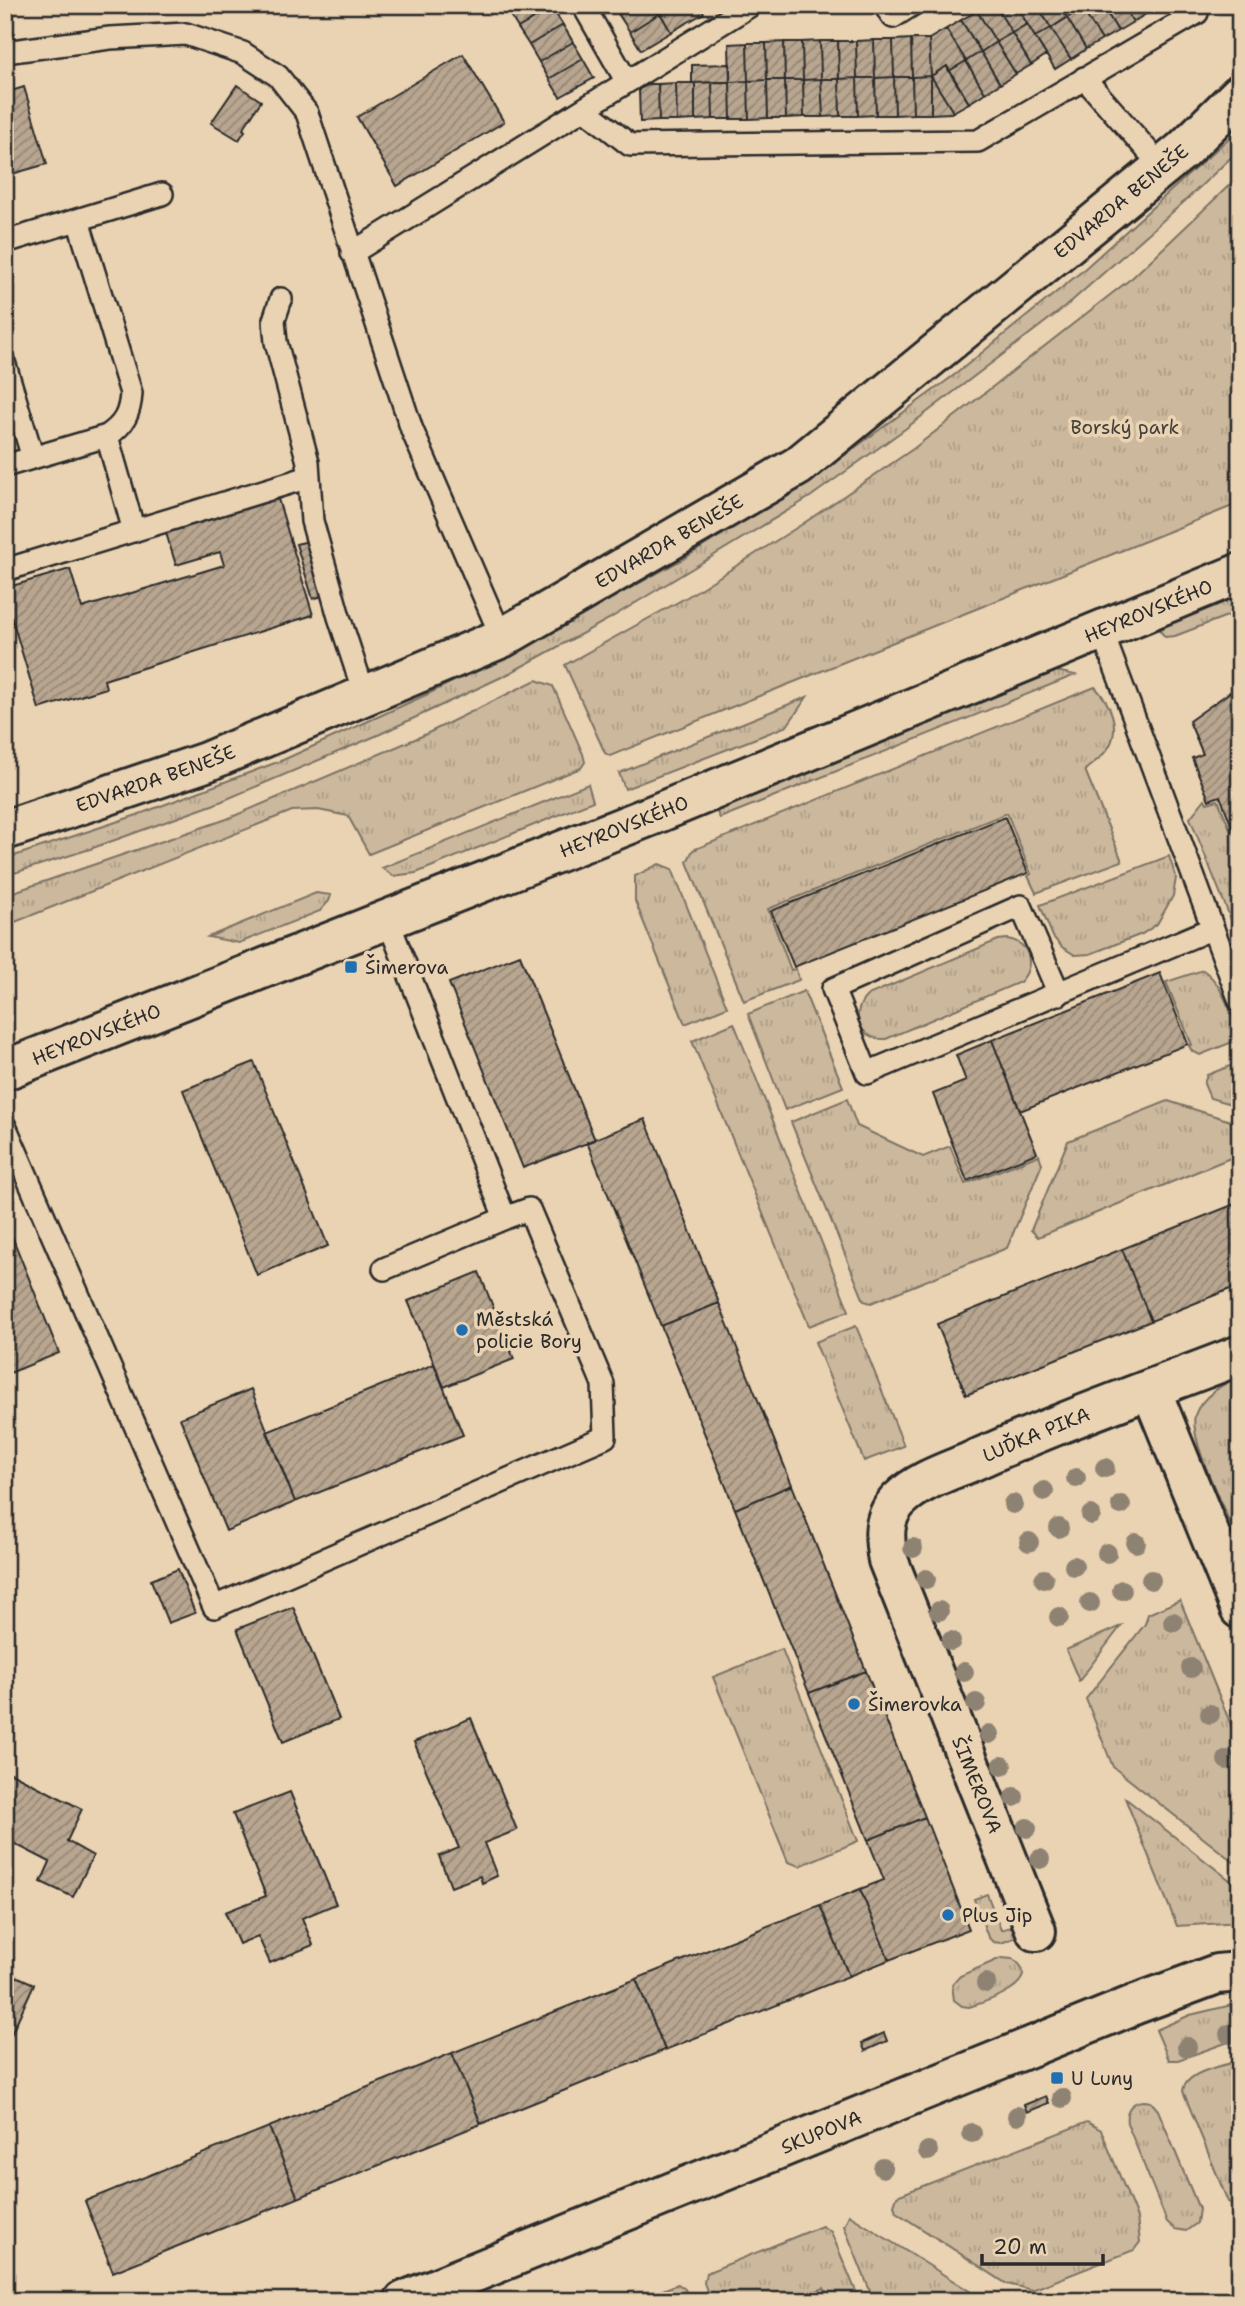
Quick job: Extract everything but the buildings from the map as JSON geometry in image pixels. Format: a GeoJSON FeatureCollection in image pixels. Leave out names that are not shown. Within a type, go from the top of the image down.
{"type":"FeatureCollection","features":[{"type":"Feature","properties":{"kind":"street","name":"EDVARDA BENEŠE"},"geometry":{"type":"LineString","coordinates":[[5,831],[206,762],[502,638],[798,466],[1183,150],[1240,94]]}},
{"type":"Feature","properties":{"kind":"street","name":"HEYROVSKÉHO"},"geometry":{"type":"LineString","coordinates":[[5,1070],[653,815],[1240,573]]}},
{"type":"Feature","properties":{"kind":"street","name":"LUĎKA PIKA"},"geometry":{"type":"LineString","coordinates":[[888,1560],[884,1536],[888,1517],[899,1501],[915,1487],[995,1451],[1240,1355]]}},
{"type":"Feature","properties":{"kind":"street"},"geometry":{"type":"LineString","coordinates":[[1151,1390],[1240,1609]]}},
{"type":"Feature","properties":{"kind":"street","name":"ŠIMEROVA"},"geometry":{"type":"LineString","coordinates":[[888,1560],[1036,1931]]}},
{"type":"Feature","properties":{"kind":"street","name":"SKUPOVA"},"geometry":{"type":"LineString","coordinates":[[404,2301],[1136,2004],[1217,1974],[1240,1972]]}},
{"type":"Feature","properties":{"kind":"lane"},"geometry":{"type":"LineString","coordinates":[[583,5],[627,82]]}},
{"type":"Feature","properties":{"kind":"lane"},"geometry":{"type":"LineString","coordinates":[[884,5],[893,17],[912,5]]}},
{"type":"Feature","properties":{"kind":"lane"},"geometry":{"type":"LineString","coordinates":[[584,109],[630,145],[978,141],[1197,12],[1192,5]]}},
{"type":"Feature","properties":{"kind":"lane"},"geometry":{"type":"LineString","coordinates":[[352,253],[627,82],[740,8]]}},
{"type":"Feature","properties":{"kind":"lane"},"geometry":{"type":"LineString","coordinates":[[5,52],[110,38],[186,34],[243,53],[278,76],[307,113],[412,430],[502,638]]}},
{"type":"Feature","properties":{"kind":"lane"},"geometry":{"type":"LineString","coordinates":[[1084,78],[1162,167]]}},
{"type":"Feature","properties":{"kind":"lane"},"geometry":{"type":"LineString","coordinates":[[5,242],[162,194]]}},
{"type":"Feature","properties":{"kind":"lane"},"geometry":{"type":"LineString","coordinates":[[5,466],[107,436],[127,418],[131,406],[131,393],[78,220]]}},
{"type":"Feature","properties":{"kind":"lane"},"geometry":{"type":"LineString","coordinates":[[281,299],[274,320],[276,342],[308,462],[312,521],[338,617],[365,696]]}},
{"type":"Feature","properties":{"kind":"lane"},"geometry":{"type":"LineString","coordinates":[[5,365],[33,458]]}},
{"type":"Feature","properties":{"kind":"lane"},"geometry":{"type":"LineString","coordinates":[[107,436],[134,531]]}},
{"type":"Feature","properties":{"kind":"lane"},"geometry":{"type":"LineString","coordinates":[[5,570],[309,477]]}},
{"type":"Feature","properties":{"kind":"lane"},"geometry":{"type":"LineString","coordinates":[[1101,629],[1211,929],[1240,1000]]}},
{"type":"Feature","properties":{"kind":"lane"},"geometry":{"type":"LineString","coordinates":[[1059,994],[1021,906],[833,989],[867,1073],[1059,994],[1211,929]]}},
{"type":"Feature","properties":{"kind":"lane"},"geometry":{"type":"LineString","coordinates":[[387,918],[505,1218]]}},
{"type":"Feature","properties":{"kind":"lane"},"geometry":{"type":"LineString","coordinates":[[5,1126],[214,1607],[605,1437],[603,1384],[529,1209],[384,1269]]}},
{"type":"Feature","properties":{"kind":"green space"},"geometry":{"type":"Polygon","coordinates":[[[1240,128],[1240,149],[1065,307],[905,429],[810,497],[609,619],[508,674],[378,735],[215,804],[5,876],[5,859],[137,815],[283,760],[430,693],[543,636],[685,558],[830,466],[957,373],[1081,272],[1240,128]]]}},
{"type":"Feature","properties":{"kind":"green space","name":"Borský park"},"geometry":{"type":"Polygon","coordinates":[[[1240,175],[1240,503],[610,756],[605,753],[565,665],[687,597],[801,525],[913,449],[1133,277],[1240,175]]]}},
{"type":"Feature","properties":{"kind":"green space"},"geometry":{"type":"Polygon","coordinates":[[[1240,593],[1240,611],[1175,636],[1165,637],[1156,626],[1240,593]]]}},
{"type":"Feature","properties":{"kind":"green space"},"geometry":{"type":"Polygon","coordinates":[[[1056,671],[1075,675],[720,818],[713,805],[1039,674],[1056,671]]]}},
{"type":"Feature","properties":{"kind":"green space"},"geometry":{"type":"Polygon","coordinates":[[[536,680],[553,686],[583,754],[585,762],[581,768],[369,854],[348,816],[318,810],[292,811],[5,926],[5,895],[227,819],[422,736],[536,680]]]}},
{"type":"Feature","properties":{"kind":"green space"},"geometry":{"type":"Polygon","coordinates":[[[1095,687],[1109,707],[1114,731],[1107,751],[1085,770],[1122,861],[1036,893],[1007,813],[768,909],[791,970],[796,969],[799,980],[744,1001],[687,862],[693,850],[1095,687]]]}},
{"type":"Feature","properties":{"kind":"green space"},"geometry":{"type":"Polygon","coordinates":[[[807,697],[787,726],[625,789],[619,773],[807,697]]]}},
{"type":"Feature","properties":{"kind":"green space"},"geometry":{"type":"Polygon","coordinates":[[[588,784],[593,801],[416,873],[393,876],[382,868],[588,784]]]}},
{"type":"Feature","properties":{"kind":"green space"},"geometry":{"type":"Polygon","coordinates":[[[1205,799],[1207,803],[1218,800],[1231,831],[1240,830],[1240,942],[1190,818],[1205,799]]]}},
{"type":"Feature","properties":{"kind":"green space"},"geometry":{"type":"Polygon","coordinates":[[[1169,856],[1176,878],[1173,896],[1157,924],[1142,934],[1090,954],[1075,955],[1053,937],[1040,905],[1169,856]]]}},
{"type":"Feature","properties":{"kind":"green space"},"geometry":{"type":"Polygon","coordinates":[[[659,864],[672,869],[727,1007],[685,1024],[635,901],[635,876],[659,864]]]}},
{"type":"Feature","properties":{"kind":"green space"},"geometry":{"type":"Polygon","coordinates":[[[316,893],[331,895],[320,911],[239,943],[208,937],[316,893]]]}},
{"type":"Feature","properties":{"kind":"green space"},"geometry":{"type":"Polygon","coordinates":[[[1007,939],[1021,945],[1028,956],[1028,969],[1020,982],[886,1039],[869,1036],[864,1031],[858,1017],[862,1002],[868,995],[998,940],[1007,939]]]}},
{"type":"Feature","properties":{"kind":"green space"},"geometry":{"type":"Polygon","coordinates":[[[1203,970],[1217,985],[1233,1017],[1240,1015],[1240,1039],[1200,1055],[1189,1046],[1192,1045],[1166,982],[1203,970]]]}},
{"type":"Feature","properties":{"kind":"green space"},"geometry":{"type":"Polygon","coordinates":[[[804,991],[843,1087],[785,1110],[748,1014],[804,991]]]}},
{"type":"Feature","properties":{"kind":"green space"},"geometry":{"type":"Polygon","coordinates":[[[734,1023],[849,1311],[809,1326],[692,1041],[734,1023]]]}},
{"type":"Feature","properties":{"kind":"green space"},"geometry":{"type":"Polygon","coordinates":[[[1240,1062],[1240,1107],[1210,1098],[1204,1084],[1207,1075],[1240,1062]]]}},
{"type":"Feature","properties":{"kind":"green space"},"geometry":{"type":"Polygon","coordinates":[[[847,1099],[857,1126],[923,1157],[950,1146],[965,1184],[1039,1155],[1042,1164],[1007,1248],[871,1303],[864,1301],[791,1122],[847,1099]]]}},
{"type":"Feature","properties":{"kind":"green space"},"geometry":{"type":"Polygon","coordinates":[[[1168,1101],[1240,1124],[1240,1154],[1038,1237],[1031,1230],[1068,1141],[1168,1101]]]}},
{"type":"Feature","properties":{"kind":"green space"},"geometry":{"type":"Polygon","coordinates":[[[856,1326],[904,1446],[864,1461],[815,1342],[856,1326]]]}},
{"type":"Feature","properties":{"kind":"green space"},"geometry":{"type":"Polygon","coordinates":[[[1240,1376],[1240,1520],[1230,1524],[1201,1454],[1194,1426],[1195,1415],[1202,1402],[1220,1387],[1240,1376]]]}},
{"type":"Feature","properties":{"kind":"green space"},"geometry":{"type":"Polygon","coordinates":[[[1180,1600],[1240,1747],[1240,1867],[1113,1767],[1086,1699],[1145,1624],[1148,1614],[1180,1600]]]}},
{"type":"Feature","properties":{"kind":"green space"},"geometry":{"type":"Polygon","coordinates":[[[1121,1626],[1079,1681],[1066,1650],[1121,1626]]]}},
{"type":"Feature","properties":{"kind":"green space"},"geometry":{"type":"Polygon","coordinates":[[[782,1649],[858,1841],[800,1866],[788,1862],[713,1677],[782,1649]]]}},
{"type":"Feature","properties":{"kind":"green space"},"geometry":{"type":"Polygon","coordinates":[[[1125,1798],[1240,1888],[1240,1922],[1177,1926],[1125,1798]]]}},
{"type":"Feature","properties":{"kind":"green space"},"geometry":{"type":"Polygon","coordinates":[[[987,1894],[1001,1930],[1016,1925],[1020,1936],[1001,1943],[993,1942],[988,1937],[974,1899],[987,1894]]]}},
{"type":"Feature","properties":{"kind":"green space"},"geometry":{"type":"Polygon","coordinates":[[[1001,1958],[1013,1959],[1022,1967],[1023,1976],[1019,1983],[999,1996],[969,2007],[954,2000],[952,1985],[960,1976],[1001,1958]]]}},
{"type":"Feature","properties":{"kind":"green space"},"geometry":{"type":"Polygon","coordinates":[[[1240,2003],[1240,2038],[1178,2060],[1169,2060],[1156,2030],[1190,2015],[1240,2003]]]}},
{"type":"Feature","properties":{"kind":"green space"},"geometry":{"type":"Polygon","coordinates":[[[1240,2061],[1240,2207],[1228,2202],[1183,2091],[1185,2084],[1197,2074],[1240,2061]]]}},
{"type":"Feature","properties":{"kind":"green space"},"geometry":{"type":"Polygon","coordinates":[[[1144,2101],[1151,2102],[1158,2110],[1199,2209],[1197,2223],[1186,2231],[1175,2229],[1167,2222],[1127,2123],[1130,2107],[1144,2101]]]}},
{"type":"Feature","properties":{"kind":"green space"},"geometry":{"type":"Polygon","coordinates":[[[1087,2122],[1101,2130],[1137,2218],[1140,2242],[1134,2250],[1032,2290],[1007,2284],[896,2212],[894,2205],[897,2196],[1087,2122]]]}},
{"type":"Feature","properties":{"kind":"green space"},"geometry":{"type":"Polygon","coordinates":[[[849,2215],[971,2292],[972,2301],[874,2301],[844,2226],[849,2215]]]}},
{"type":"Feature","properties":{"kind":"green space"},"geometry":{"type":"Polygon","coordinates":[[[822,2226],[831,2232],[860,2301],[830,2301],[824,2288],[792,2301],[711,2301],[704,2283],[706,2273],[822,2226]]]}},
{"type":"Feature","properties":{"kind":"green space"},"geometry":{"type":"Polygon","coordinates":[[[678,2284],[685,2289],[689,2301],[635,2301],[678,2284]]]}},
{"type":"Feature","properties":{"kind":"place","name":"Šimerova"},"geometry":{"type":"Point","coordinates":[351,967]}},
{"type":"Feature","properties":{"kind":"place","name":"Městská policie Bory"},"geometry":{"type":"Point","coordinates":[462,1330]}},
{"type":"Feature","properties":{"kind":"place","name":"Šimerovka"},"geometry":{"type":"Point","coordinates":[854,1704]}},
{"type":"Feature","properties":{"kind":"place","name":"Plus Jip"},"geometry":{"type":"Point","coordinates":[948,1915]}},
{"type":"Feature","properties":{"kind":"place","name":"U Luny"},"geometry":{"type":"Point","coordinates":[1057,2078]}}]}
